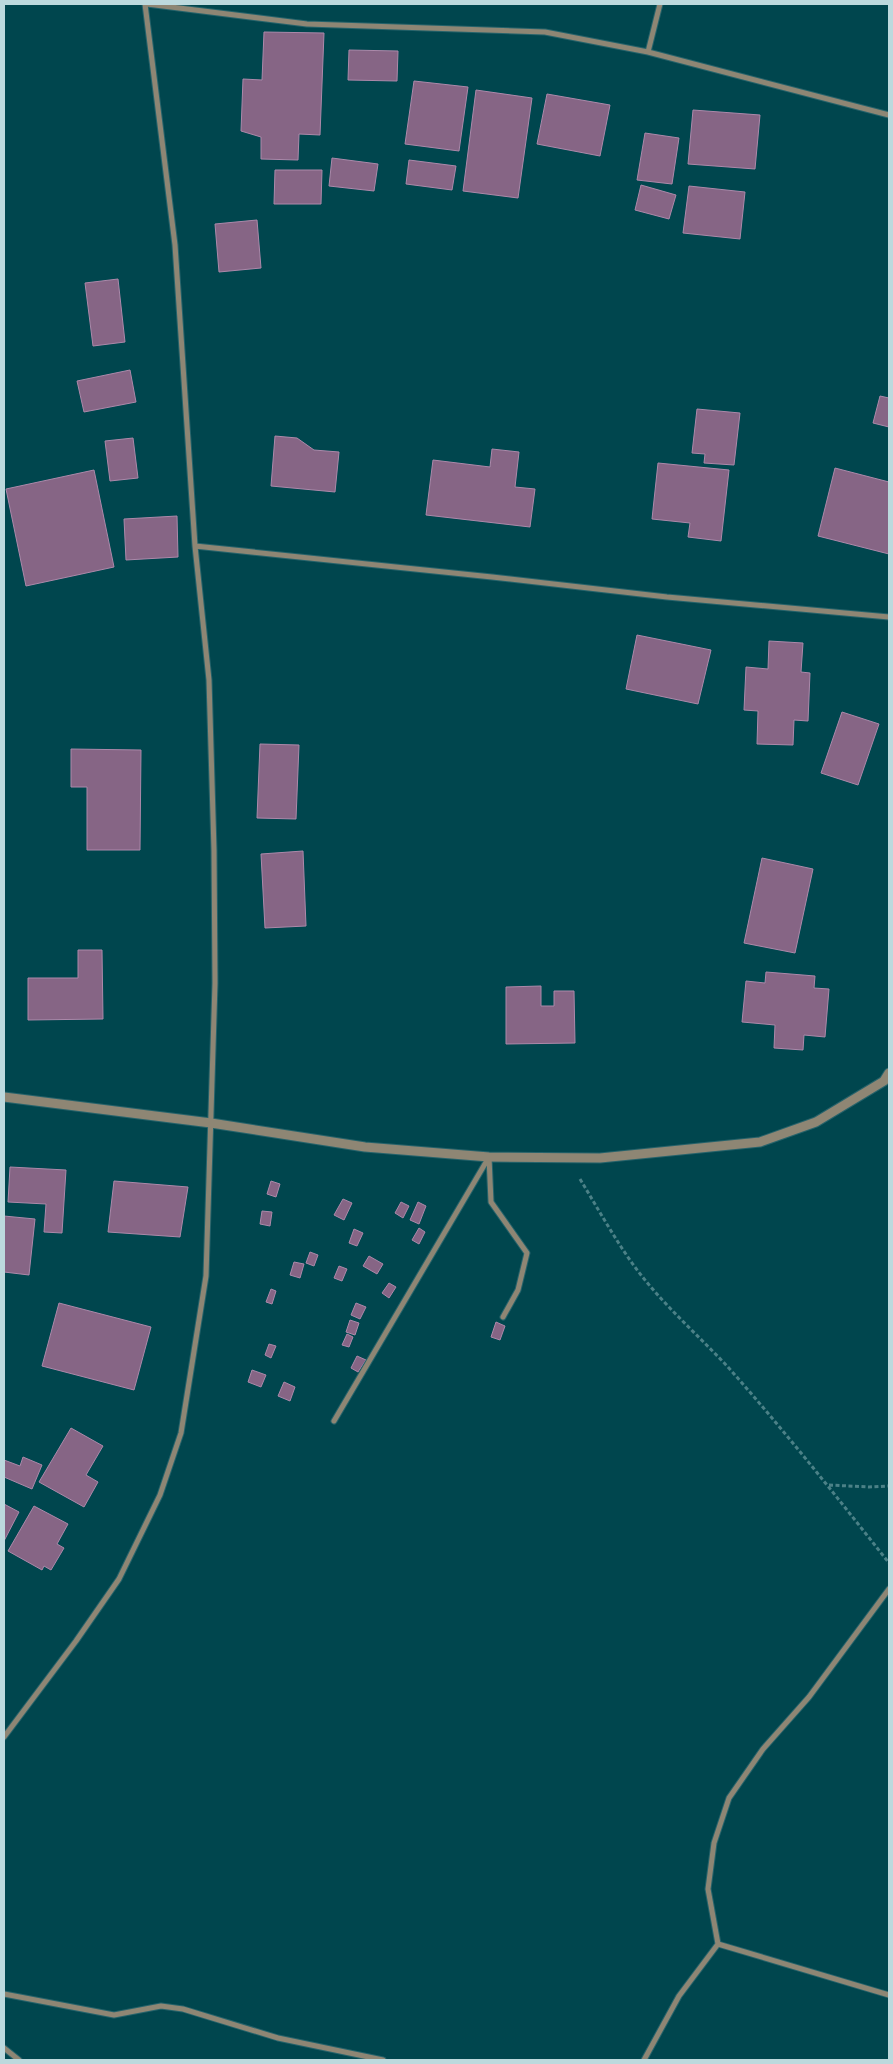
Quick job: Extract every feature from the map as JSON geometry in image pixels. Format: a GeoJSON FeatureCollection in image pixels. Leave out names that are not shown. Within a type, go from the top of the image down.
{"type":"FeatureCollection","features":[{"type":"Feature","properties":{"kind":"street"},"geometry":{"type":"LineString","coordinates":[[4,1737],[76,1641],[119,1579],[160,1495],[181,1433],[206,1276],[215,983],[214,830],[209,680],[195,546],[175,245],[146,4],[307,24],[545,32],[648,52],[889,115]]}},
{"type":"Feature","properties":{"kind":"street"},"geometry":{"type":"LineString","coordinates":[[648,52],[660,4]]}},
{"type":"Feature","properties":{"kind":"street"},"geometry":{"type":"LineString","coordinates":[[195,546],[492,577],[667,598],[889,617]]}},
{"type":"Feature","properties":{"kind":"street"},"geometry":{"type":"LineString","coordinates":[[4,1097],[211,1123],[365,1147],[489,1157],[600,1158],[760,1142],[816,1122],[888,1080]]}},
{"type":"Feature","properties":{"kind":"street"},"geometry":{"type":"LineString","coordinates":[[489,1157],[491,1202],[527,1253],[518,1290],[503,1317]]}},
{"type":"Feature","properties":{"kind":"street"},"geometry":{"type":"LineString","coordinates":[[334,1421],[489,1157]]}},
{"type":"Feature","properties":{"kind":"street"},"geometry":{"type":"LineString","coordinates":[[644,2060],[680,1996],[718,1944],[708,1888],[714,1843],[730,1798],[763,1749],[810,1697],[889,1589]]}},
{"type":"Feature","properties":{"kind":"street"},"geometry":{"type":"LineString","coordinates":[[718,1944],[889,1996]]}},
{"type":"Feature","properties":{"kind":"street"},"geometry":{"type":"LineString","coordinates":[[4,1994],[114,2015],[161,2006],[183,2009],[278,2038],[383,2060]]}},
{"type":"Feature","properties":{"kind":"street"},"geometry":{"type":"LineString","coordinates":[[4,2048],[20,2060]]}},
{"type":"Feature","properties":{"kind":"path"},"geometry":{"type":"LineString","coordinates":[[567,1157],[632,1264],[672,1310],[726,1365],[829,1485],[889,1562]]}},
{"type":"Feature","properties":{"kind":"path"},"geometry":{"type":"LineString","coordinates":[[829,1485],[889,1486]]}},
{"type":"Feature","properties":{"kind":"building"},"geometry":{"type":"Polygon","coordinates":[[[264,32],[324,33],[320,135],[299,134],[298,160],[261,159],[261,137],[241,131],[243,79],[262,80],[264,32]]]}},
{"type":"Feature","properties":{"kind":"building"},"geometry":{"type":"Polygon","coordinates":[[[349,50],[398,51],[397,81],[348,80],[349,50]]]}},
{"type":"Feature","properties":{"kind":"building"},"geometry":{"type":"Polygon","coordinates":[[[414,81],[468,87],[459,151],[405,144],[414,81]]]}},
{"type":"Feature","properties":{"kind":"building"},"geometry":{"type":"Polygon","coordinates":[[[476,90],[532,98],[518,198],[463,191],[476,90]]]}},
{"type":"Feature","properties":{"kind":"building"},"geometry":{"type":"Polygon","coordinates":[[[547,94],[610,105],[600,156],[537,144],[547,94]]]}},
{"type":"Feature","properties":{"kind":"building"},"geometry":{"type":"Polygon","coordinates":[[[693,110],[760,115],[755,169],[688,164],[693,110]]]}},
{"type":"Feature","properties":{"kind":"building"},"geometry":{"type":"Polygon","coordinates":[[[645,133],[679,138],[672,184],[637,180],[645,133]]]}},
{"type":"Feature","properties":{"kind":"building"},"geometry":{"type":"Polygon","coordinates":[[[332,158],[378,164],[374,191],[329,186],[332,158]]]}},
{"type":"Feature","properties":{"kind":"building"},"geometry":{"type":"Polygon","coordinates":[[[409,160],[456,166],[452,190],[406,184],[409,160]]]}},
{"type":"Feature","properties":{"kind":"building"},"geometry":{"type":"Polygon","coordinates":[[[275,170],[322,170],[321,204],[274,204],[275,170]]]}},
{"type":"Feature","properties":{"kind":"building"},"geometry":{"type":"Polygon","coordinates":[[[641,185],[676,195],[669,219],[635,210],[641,185]]]}},
{"type":"Feature","properties":{"kind":"building"},"geometry":{"type":"Polygon","coordinates":[[[689,186],[745,192],[740,239],[683,233],[689,186]]]}},
{"type":"Feature","properties":{"kind":"building"},"geometry":{"type":"Polygon","coordinates":[[[257,220],[261,268],[219,272],[215,224],[257,220]]]}},
{"type":"Feature","properties":{"kind":"building"},"geometry":{"type":"Polygon","coordinates":[[[118,279],[125,342],[93,346],[85,283],[118,279]]]}},
{"type":"Feature","properties":{"kind":"building"},"geometry":{"type":"Polygon","coordinates":[[[130,370],[136,402],[84,412],[77,381],[130,370]]]}},
{"type":"Feature","properties":{"kind":"building"},"geometry":{"type":"Polygon","coordinates":[[[880,396],[889,398],[889,427],[873,423],[880,396]]]}},
{"type":"Feature","properties":{"kind":"building"},"geometry":{"type":"Polygon","coordinates":[[[697,409],[740,413],[734,465],[704,463],[705,454],[692,453],[697,409]]]}},
{"type":"Feature","properties":{"kind":"building"},"geometry":{"type":"Polygon","coordinates":[[[275,436],[297,438],[314,450],[339,452],[335,492],[271,486],[275,436]]]}},
{"type":"Feature","properties":{"kind":"building"},"geometry":{"type":"Polygon","coordinates":[[[133,438],[138,478],[110,481],[105,441],[133,438]]]}},
{"type":"Feature","properties":{"kind":"building"},"geometry":{"type":"Polygon","coordinates":[[[492,449],[519,452],[515,487],[535,489],[530,527],[426,515],[433,460],[490,467],[492,449]]]}},
{"type":"Feature","properties":{"kind":"building"},"geometry":{"type":"Polygon","coordinates":[[[658,463],[729,470],[721,541],[688,537],[690,523],[652,519],[658,463]]]}},
{"type":"Feature","properties":{"kind":"building"},"geometry":{"type":"Polygon","coordinates":[[[835,468],[889,482],[889,554],[818,536],[835,468]]]}},
{"type":"Feature","properties":{"kind":"building"},"geometry":{"type":"Polygon","coordinates":[[[94,470],[114,567],[26,586],[6,489],[94,470]]]}},
{"type":"Feature","properties":{"kind":"building"},"geometry":{"type":"Polygon","coordinates":[[[177,516],[178,557],[126,560],[124,519],[177,516]]]}},
{"type":"Feature","properties":{"kind":"building"},"geometry":{"type":"Polygon","coordinates":[[[637,635],[711,650],[698,704],[626,689],[637,635]]]}},
{"type":"Feature","properties":{"kind":"building"},"geometry":{"type":"Polygon","coordinates":[[[769,641],[803,643],[801,672],[810,673],[808,721],[794,720],[793,745],[757,744],[758,711],[744,710],[746,667],[768,669],[769,641]]]}},
{"type":"Feature","properties":{"kind":"building"},"geometry":{"type":"Polygon","coordinates":[[[842,712],[879,724],[858,785],[821,773],[842,712]]]}},
{"type":"Feature","properties":{"kind":"building"},"geometry":{"type":"Polygon","coordinates":[[[260,744],[299,745],[296,819],[257,818],[260,744]]]}},
{"type":"Feature","properties":{"kind":"building"},"geometry":{"type":"Polygon","coordinates":[[[71,749],[141,750],[140,850],[87,850],[87,787],[71,787],[71,749]]]}},
{"type":"Feature","properties":{"kind":"building"},"geometry":{"type":"Polygon","coordinates":[[[303,851],[306,926],[265,928],[261,854],[303,851]]]}},
{"type":"Feature","properties":{"kind":"building"},"geometry":{"type":"Polygon","coordinates":[[[762,858],[813,869],[795,953],[744,943],[762,858]]]}},
{"type":"Feature","properties":{"kind":"building"},"geometry":{"type":"Polygon","coordinates":[[[78,950],[102,950],[103,1019],[28,1020],[28,978],[78,978],[78,950]]]}},
{"type":"Feature","properties":{"kind":"building"},"geometry":{"type":"Polygon","coordinates":[[[766,972],[815,976],[814,988],[829,989],[825,1037],[804,1035],[803,1050],[774,1048],[775,1025],[742,1022],[746,981],[765,983],[766,972]]]}},
{"type":"Feature","properties":{"kind":"building"},"geometry":{"type":"Polygon","coordinates":[[[541,986],[541,1006],[554,1006],[554,991],[574,991],[575,1043],[506,1044],[506,987],[541,986]]]}},
{"type":"Feature","properties":{"kind":"building"},"geometry":{"type":"Polygon","coordinates":[[[10,1167],[66,1170],[62,1233],[44,1232],[46,1204],[8,1202],[10,1167]]]}},
{"type":"Feature","properties":{"kind":"building"},"geometry":{"type":"Polygon","coordinates":[[[114,1181],[188,1187],[180,1237],[108,1232],[114,1181]]]}},
{"type":"Feature","properties":{"kind":"building"},"geometry":{"type":"Polygon","coordinates":[[[271,1181],[280,1184],[276,1197],[267,1194],[271,1181]]]}},
{"type":"Feature","properties":{"kind":"building"},"geometry":{"type":"Polygon","coordinates":[[[343,1199],[352,1203],[344,1220],[334,1215],[343,1199]]]}},
{"type":"Feature","properties":{"kind":"building"},"geometry":{"type":"Polygon","coordinates":[[[401,1202],[409,1206],[403,1218],[395,1213],[401,1202]]]}},
{"type":"Feature","properties":{"kind":"building"},"geometry":{"type":"Polygon","coordinates":[[[418,1202],[426,1206],[419,1224],[410,1220],[418,1202]]]}},
{"type":"Feature","properties":{"kind":"building"},"geometry":{"type":"Polygon","coordinates":[[[262,1211],[272,1212],[270,1226],[260,1224],[262,1211]]]}},
{"type":"Feature","properties":{"kind":"building"},"geometry":{"type":"Polygon","coordinates":[[[4,1216],[35,1219],[29,1275],[4,1272],[4,1216]]]}},
{"type":"Feature","properties":{"kind":"building"},"geometry":{"type":"Polygon","coordinates":[[[419,1228],[425,1232],[419,1244],[412,1240],[419,1228]]]}},
{"type":"Feature","properties":{"kind":"building"},"geometry":{"type":"Polygon","coordinates":[[[354,1229],[363,1233],[357,1246],[349,1243],[354,1229]]]}},
{"type":"Feature","properties":{"kind":"building"},"geometry":{"type":"Polygon","coordinates":[[[310,1252],[318,1255],[314,1266],[306,1263],[310,1252]]]}},
{"type":"Feature","properties":{"kind":"building"},"geometry":{"type":"Polygon","coordinates":[[[369,1256],[383,1264],[377,1274],[363,1266],[369,1256]]]}},
{"type":"Feature","properties":{"kind":"building"},"geometry":{"type":"Polygon","coordinates":[[[294,1262],[304,1264],[300,1278],[290,1275],[294,1262]]]}},
{"type":"Feature","properties":{"kind":"building"},"geometry":{"type":"Polygon","coordinates":[[[339,1266],[347,1269],[342,1281],[334,1278],[339,1266]]]}},
{"type":"Feature","properties":{"kind":"building"},"geometry":{"type":"Polygon","coordinates":[[[389,1283],[396,1287],[389,1298],[382,1293],[389,1283]]]}},
{"type":"Feature","properties":{"kind":"building"},"geometry":{"type":"Polygon","coordinates":[[[271,1289],[276,1291],[272,1304],[266,1302],[271,1289]]]}},
{"type":"Feature","properties":{"kind":"building"},"geometry":{"type":"Polygon","coordinates":[[[59,1303],[151,1327],[134,1390],[42,1366],[59,1303]]]}},
{"type":"Feature","properties":{"kind":"building"},"geometry":{"type":"Polygon","coordinates":[[[356,1303],[366,1307],[360,1319],[351,1315],[356,1303]]]}},
{"type":"Feature","properties":{"kind":"building"},"geometry":{"type":"Polygon","coordinates":[[[350,1320],[359,1323],[355,1335],[346,1332],[350,1320]]]}},
{"type":"Feature","properties":{"kind":"building"},"geometry":{"type":"Polygon","coordinates":[[[496,1322],[505,1326],[500,1340],[491,1337],[496,1322]]]}},
{"type":"Feature","properties":{"kind":"building"},"geometry":{"type":"Polygon","coordinates":[[[347,1334],[353,1337],[349,1347],[342,1345],[347,1334]]]}},
{"type":"Feature","properties":{"kind":"building"},"geometry":{"type":"Polygon","coordinates":[[[269,1344],[276,1346],[271,1358],[265,1355],[269,1344]]]}},
{"type":"Feature","properties":{"kind":"building"},"geometry":{"type":"Polygon","coordinates":[[[357,1356],[366,1360],[358,1372],[351,1368],[357,1356]]]}},
{"type":"Feature","properties":{"kind":"building"},"geometry":{"type":"Polygon","coordinates":[[[252,1370],[266,1375],[261,1387],[248,1382],[252,1370]]]}},
{"type":"Feature","properties":{"kind":"building"},"geometry":{"type":"Polygon","coordinates":[[[284,1382],[295,1387],[290,1401],[278,1396],[284,1382]]]}},
{"type":"Feature","properties":{"kind":"building"},"geometry":{"type":"Polygon","coordinates":[[[71,1428],[103,1446],[86,1475],[98,1482],[84,1507],[39,1482],[71,1428]]]}},
{"type":"Feature","properties":{"kind":"building"},"geometry":{"type":"Polygon","coordinates":[[[23,1457],[42,1465],[32,1489],[4,1477],[4,1460],[20,1466],[23,1457]]]}},
{"type":"Feature","properties":{"kind":"building"},"geometry":{"type":"Polygon","coordinates":[[[4,1504],[19,1512],[4,1541],[4,1504]]]}},
{"type":"Feature","properties":{"kind":"building"},"geometry":{"type":"Polygon","coordinates":[[[34,1506],[68,1524],[57,1544],[64,1548],[51,1570],[44,1566],[42,1570],[8,1551],[34,1506]]]}}]}
